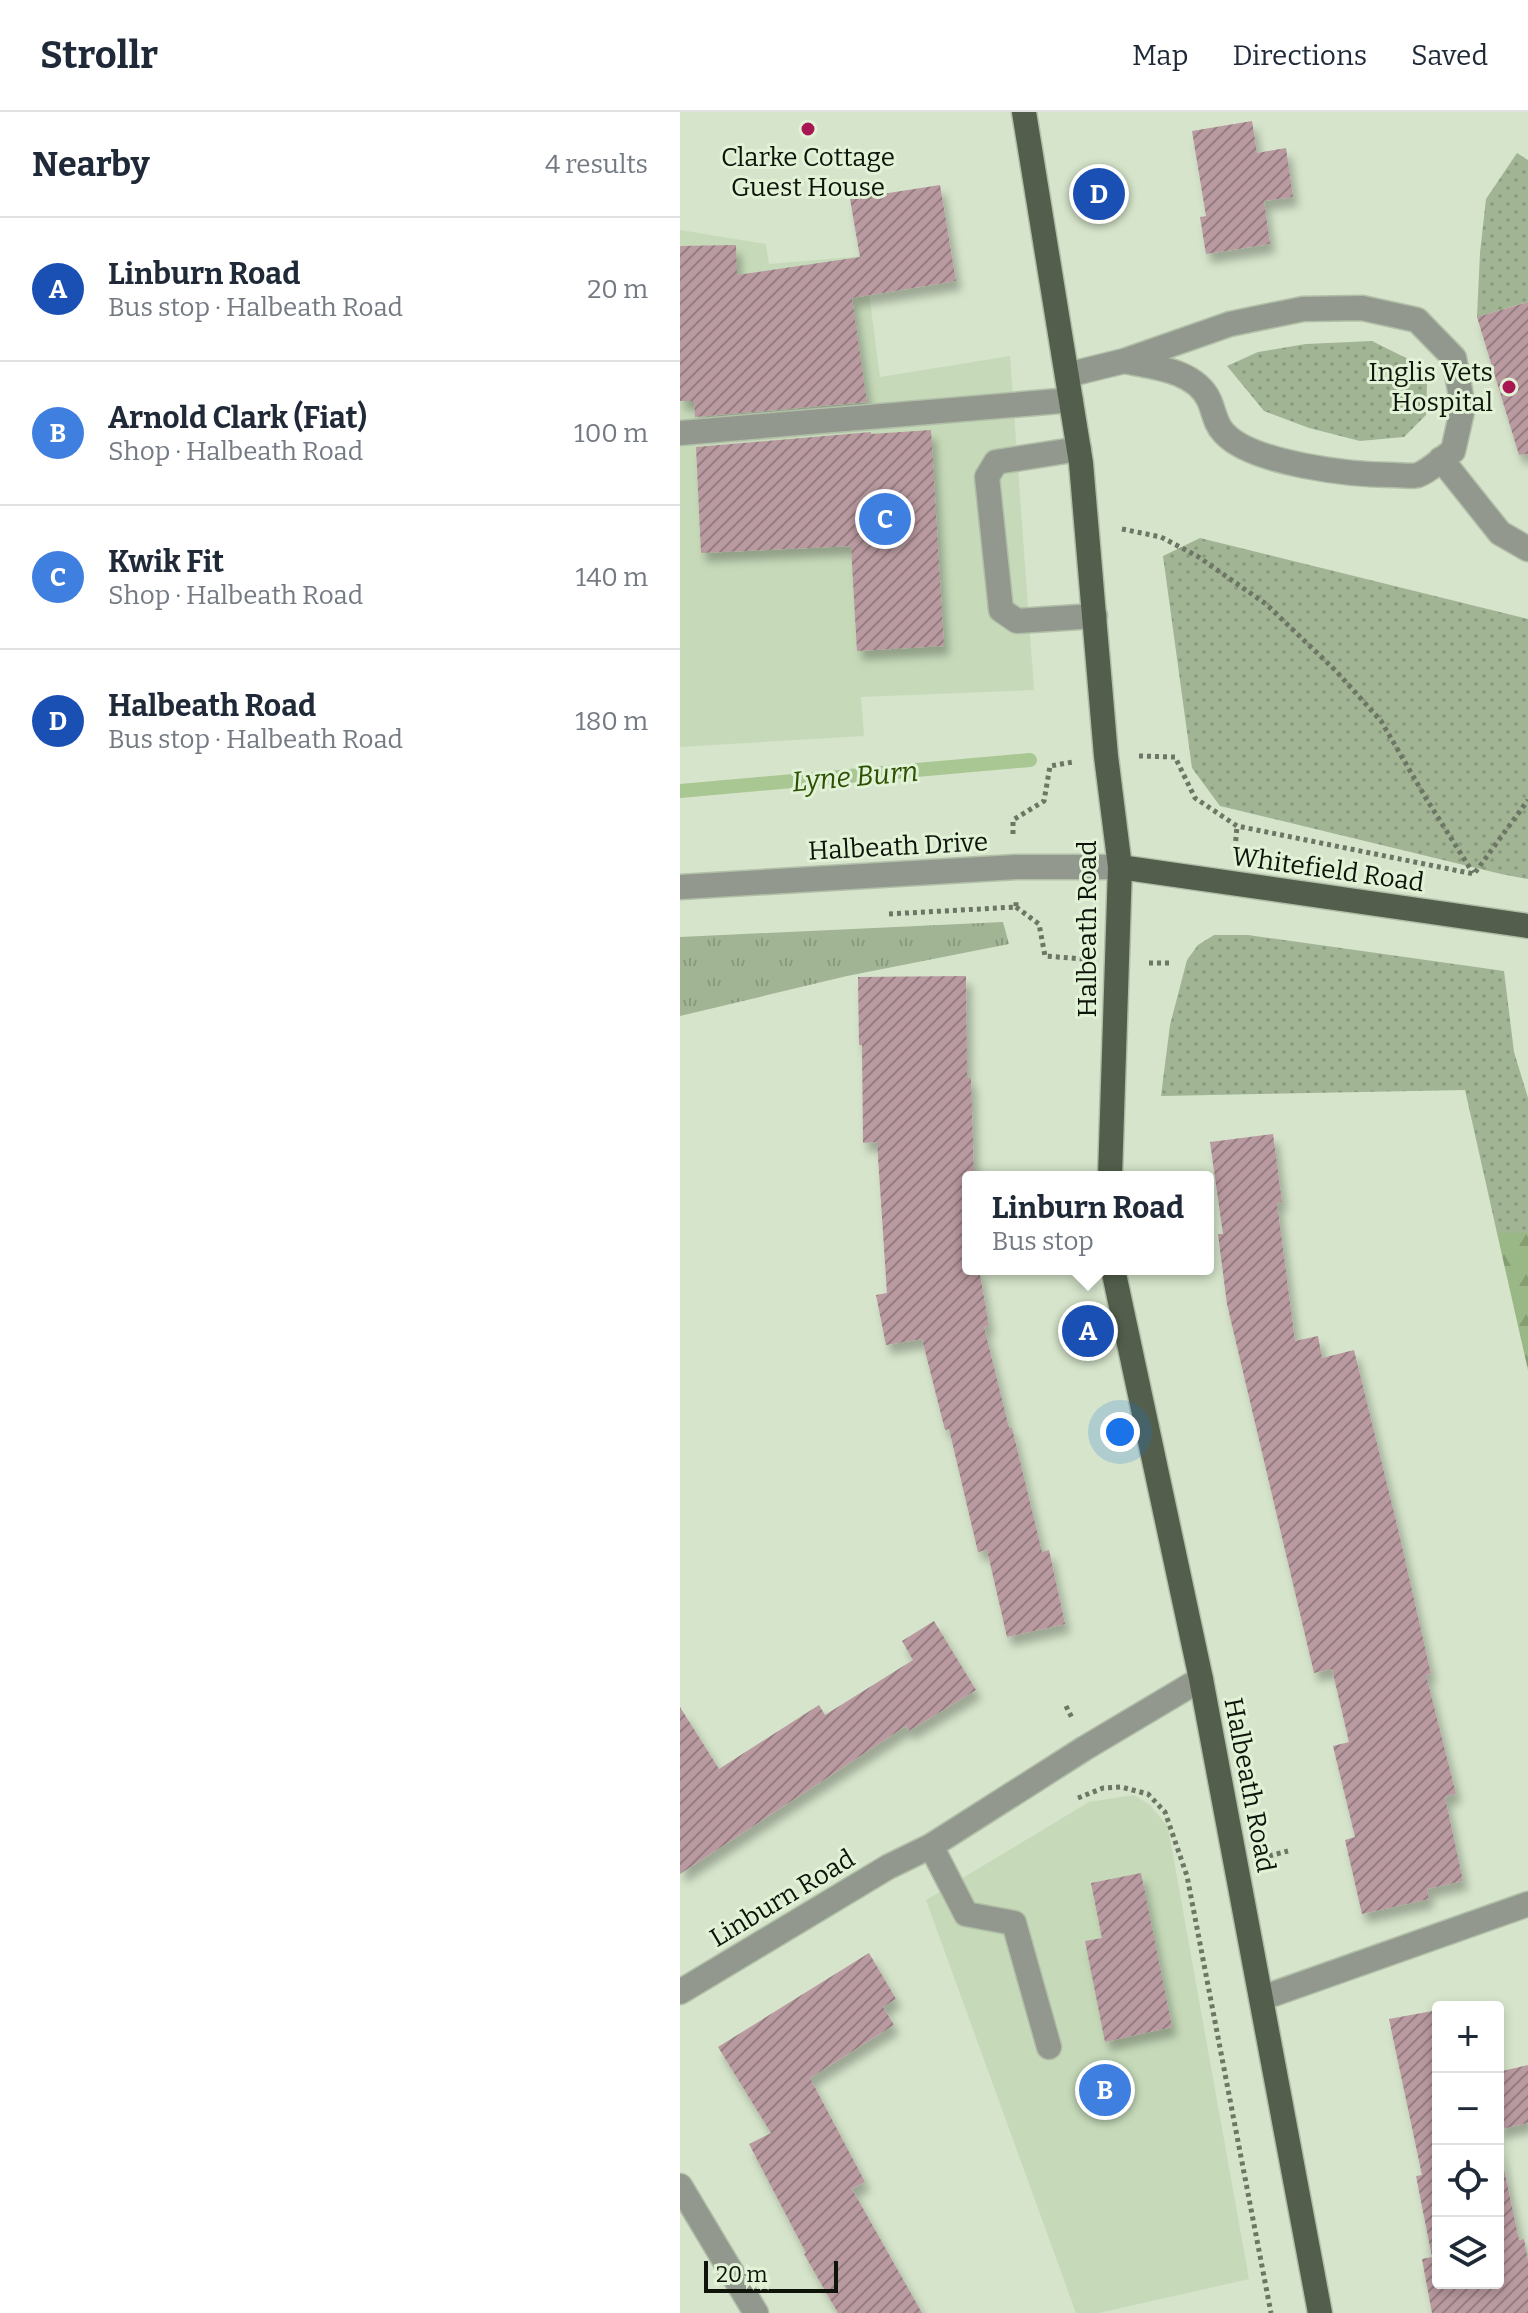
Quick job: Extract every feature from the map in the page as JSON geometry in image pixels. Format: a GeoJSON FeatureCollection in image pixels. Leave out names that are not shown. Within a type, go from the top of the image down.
{"type":"FeatureCollection","features":[{"type":"Feature","properties":{"kind":"main road","name":"Halbeath Road"},"geometry":{"type":"LineString","coordinates":[[1024,112],[1079,449],[1106,756],[1120,867],[1110,1171]]}},
{"type":"Feature","properties":{"kind":"main road","name":"Whitefield Road"},"geometry":{"type":"LineString","coordinates":[[1120,867],[1528,926]]}},
{"type":"Feature","properties":{"kind":"main road","name":"Halbeath Road"},"geometry":{"type":"LineString","coordinates":[[1114,1275],[1201,1679],[1320,2313]]}},
{"type":"Feature","properties":{"kind":"street"},"geometry":{"type":"LineString","coordinates":[[1067,375],[1124,361],[1230,324],[1303,309],[1362,308],[1417,320],[1454,358],[1463,407],[1453,451],[1417,475],[1359,475],[1298,465],[1251,451],[1225,434],[1215,419],[1208,398],[1191,379],[1165,369],[1124,361]]}},
{"type":"Feature","properties":{"kind":"street"},"geometry":{"type":"LineString","coordinates":[[680,433],[1071,400]]}},
{"type":"Feature","properties":{"kind":"street"},"geometry":{"type":"LineString","coordinates":[[1079,449],[996,462],[987,477],[1001,610],[1017,621],[1095,616]]}},
{"type":"Feature","properties":{"kind":"street"},"geometry":{"type":"LineString","coordinates":[[1441,459],[1500,533],[1528,549]]}},
{"type":"Feature","properties":{"kind":"street","name":"Halbeath Drive"},"geometry":{"type":"LineString","coordinates":[[680,887],[1016,867],[1120,867]]}},
{"type":"Feature","properties":{"kind":"street","name":"Linburn Road"},"geometry":{"type":"LineString","coordinates":[[680,1992],[888,1867],[931,1846],[1201,1679]]}},
{"type":"Feature","properties":{"kind":"street"},"geometry":{"type":"LineString","coordinates":[[931,1846],[966,1914],[1014,1923],[1049,2047]]}},
{"type":"Feature","properties":{"kind":"street"},"geometry":{"type":"LineString","coordinates":[[1262,1998],[1528,1904]]}},
{"type":"Feature","properties":{"kind":"street"},"geometry":{"type":"LineString","coordinates":[[680,2186],[756,2313]]}},
{"type":"Feature","properties":{"kind":"path"},"geometry":{"type":"LineString","coordinates":[[1086,523],[1161,537],[1197,556],[1266,604],[1336,671],[1381,721],[1474,874]]}},
{"type":"Feature","properties":{"kind":"path"},"geometry":{"type":"LineString","coordinates":[[1069,1802],[1098,1788],[1121,1787],[1148,1794],[1165,1812],[1187,1876],[1271,2313]]}},
{"type":"Feature","properties":{"kind":"shaded area"},"geometry":{"type":"Polygon","coordinates":[[[680,230],[766,244],[769,264],[864,256],[880,377],[1010,356],[1034,690],[861,697],[864,736],[680,747],[680,230]]]}},
{"type":"Feature","properties":{"kind":"shaded area"},"geometry":{"type":"Polygon","coordinates":[[[1134,1795],[1150,1805],[1168,1827],[1249,2279],[1099,2313],[1076,2313],[926,1900],[1089,1802],[1134,1795]]]}},
{"type":"Feature","properties":{"kind":"green space"},"geometry":{"type":"Polygon","coordinates":[[[1517,153],[1528,160],[1528,302],[1477,317],[1486,199],[1517,153]]]}},
{"type":"Feature","properties":{"kind":"green space"},"geometry":{"type":"Polygon","coordinates":[[[1372,341],[1408,359],[1427,383],[1426,415],[1404,437],[1360,441],[1309,428],[1264,411],[1227,366],[1258,352],[1306,344],[1372,341]]]}},
{"type":"Feature","properties":{"kind":"green space"},"geometry":{"type":"Polygon","coordinates":[[[1200,538],[1528,619],[1528,879],[1220,806],[1192,768],[1163,556],[1200,538]]]}},
{"type":"Feature","properties":{"kind":"green space"},"geometry":{"type":"Polygon","coordinates":[[[1003,922],[1009,944],[847,976],[680,1016],[680,937],[1003,922]]]}},
{"type":"Feature","properties":{"kind":"green space"},"geometry":{"type":"Polygon","coordinates":[[[1214,935],[1248,935],[1504,971],[1514,1052],[1528,1098],[1528,1233],[1497,1233],[1465,1090],[1161,1096],[1170,1025],[1187,960],[1198,945],[1214,935]]]}},
{"type":"Feature","properties":{"kind":"green space"},"geometry":{"type":"Polygon","coordinates":[[[1497,1233],[1528,1233],[1528,1370],[1497,1233]]]}},
{"type":"Feature","properties":{"kind":"building"},"geometry":{"type":"Polygon","coordinates":[[[1252,121],[1257,153],[1286,148],[1293,197],[1264,201],[1270,244],[1206,254],[1200,217],[1206,216],[1192,131],[1252,121]]]}},
{"type":"Feature","properties":{"kind":"building"},"geometry":{"type":"Polygon","coordinates":[[[940,185],[956,281],[852,298],[867,402],[695,417],[694,401],[680,401],[680,246],[736,245],[737,275],[860,257],[850,199],[940,185]]]}},
{"type":"Feature","properties":{"kind":"building","name":"Inglis Vets Hospital"},"geometry":{"type":"Polygon","coordinates":[[[1528,302],[1528,454],[1519,455],[1477,317],[1528,302]]]}},
{"type":"Feature","properties":{"kind":"building"},"geometry":{"type":"Polygon","coordinates":[[[931,430],[944,646],[857,651],[851,546],[701,553],[696,447],[931,430]]]}},
{"type":"Feature","properties":{"kind":"building"},"geometry":{"type":"Polygon","coordinates":[[[966,976],[967,1078],[971,1078],[974,1171],[962,1171],[962,1275],[980,1275],[989,1326],[984,1327],[1042,1552],[1049,1550],[1065,1624],[1007,1637],[987,1550],[978,1552],[949,1429],[945,1430],[922,1339],[886,1345],[876,1295],[887,1293],[877,1142],[863,1143],[858,977],[966,976]]]}},
{"type":"Feature","properties":{"kind":"building"},"geometry":{"type":"Polygon","coordinates":[[[1273,1134],[1282,1202],[1277,1203],[1295,1341],[1318,1336],[1322,1358],[1354,1350],[1398,1529],[1431,1674],[1426,1675],[1456,1794],[1445,1797],[1463,1881],[1427,1889],[1429,1899],[1362,1914],[1345,1840],[1355,1837],[1333,1746],[1349,1742],[1332,1669],[1314,1673],[1227,1304],[1218,1234],[1223,1234],[1210,1142],[1273,1134]]]}},
{"type":"Feature","properties":{"kind":"building"},"geometry":{"type":"Polygon","coordinates":[[[934,1621],[976,1690],[909,1731],[906,1726],[680,1874],[680,1707],[719,1769],[819,1705],[825,1715],[913,1660],[902,1641],[934,1621]]]}},
{"type":"Feature","properties":{"kind":"building"},"geometry":{"type":"Polygon","coordinates":[[[1141,1873],[1172,2027],[1105,2042],[1085,1941],[1102,1938],[1091,1883],[1141,1873]]]}},
{"type":"Feature","properties":{"kind":"building"},"geometry":{"type":"Polygon","coordinates":[[[869,1953],[896,1999],[883,2007],[894,2025],[810,2078],[865,2182],[852,2189],[922,2313],[838,2313],[804,2254],[749,2144],[771,2133],[718,2047],[869,1953]]]}},
{"type":"Feature","properties":{"kind":"building"},"geometry":{"type":"Polygon","coordinates":[[[1432,2011],[1432,2257],[1416,2176],[1422,2175],[1389,2019],[1432,2011]]]}},
{"type":"Feature","properties":{"kind":"building"},"geometry":{"type":"Polygon","coordinates":[[[1528,2065],[1528,2123],[1504,2129],[1504,2073],[1528,2065]]]}},
{"type":"Feature","properties":{"kind":"building"},"geometry":{"type":"Polygon","coordinates":[[[1504,2169],[1519,2240],[1524,2239],[1528,2261],[1528,2313],[1432,2313],[1422,2259],[1432,2257],[1432,2289],[1504,2289],[1504,2169]]]}},
{"type":"Feature","properties":{"kind":"waterway","name":"Lyne Burn"},"geometry":{"type":"LineString","coordinates":[[680,791],[1030,760]]}},
{"type":"Feature","properties":{"kind":"place","name":"Clarke Cottage Guest House"},"geometry":{"type":"Point","coordinates":[808,129]}},
{"type":"Feature","properties":{"kind":"place","name":"Halbeath Road"},"geometry":{"type":"Point","coordinates":[1099,194]}},
{"type":"Feature","properties":{"kind":"place","name":"Inglis Vets Hospital"},"geometry":{"type":"Point","coordinates":[1509,387]}},
{"type":"Feature","properties":{"kind":"place","name":"Kwik Fit"},"geometry":{"type":"Point","coordinates":[885,519]}},
{"type":"Feature","properties":{"kind":"place","name":"Linburn Road"},"geometry":{"type":"Point","coordinates":[1088,1331]}},
{"type":"Feature","properties":{"kind":"place","name":"Arnold Clark (Fiat)"},"geometry":{"type":"Point","coordinates":[1105,2090]}}]}
